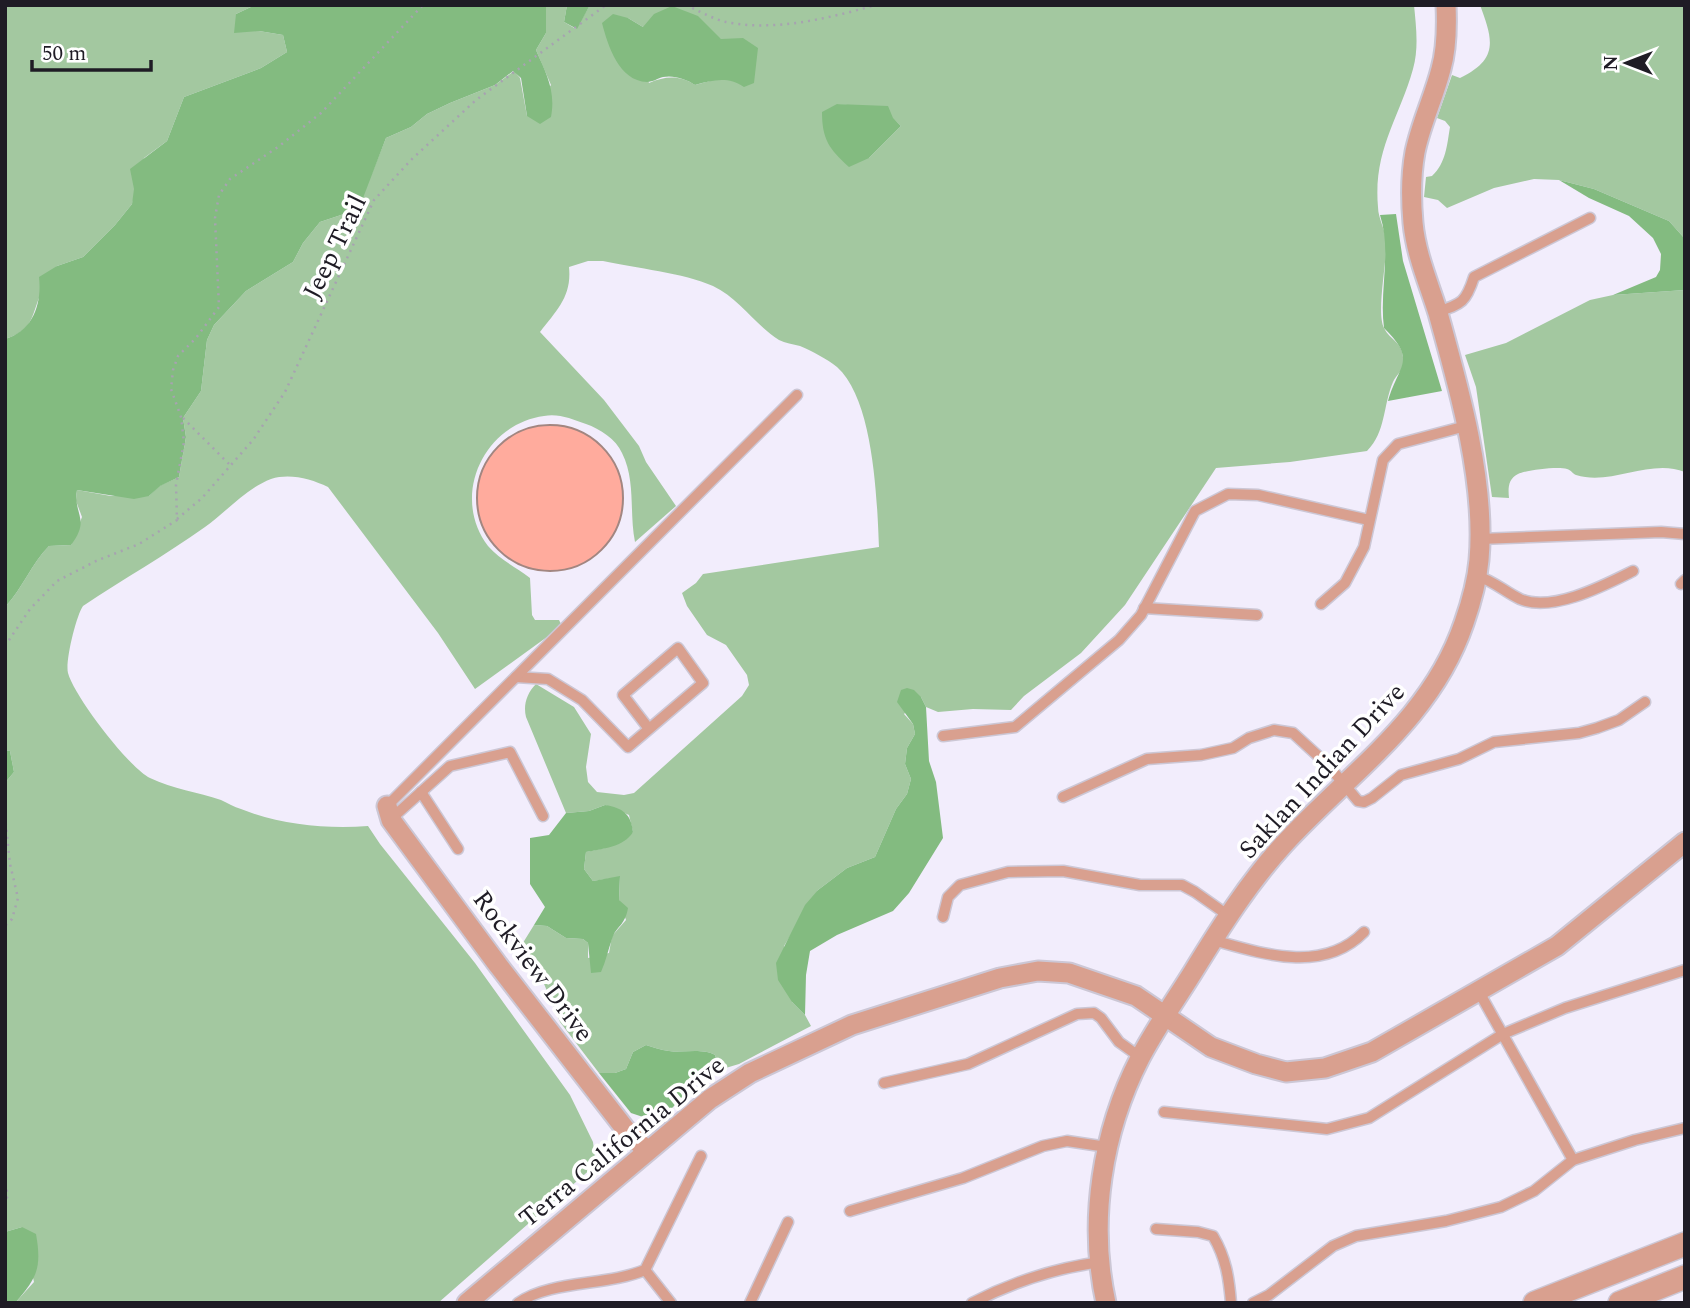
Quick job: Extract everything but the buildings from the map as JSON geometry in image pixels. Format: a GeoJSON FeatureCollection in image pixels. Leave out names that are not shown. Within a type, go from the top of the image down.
{"type":"FeatureCollection","features":[{"type":"Feature","properties":{"kind":"street","name":"Saklan Indian Drive"},"geometry":{"type":"LineString","coordinates":[[1106,1303],[1099,1218],[1107,1147],[1118,1107],[1140,1057],[1229,916],[1285,842],[1416,712],[1438,681],[1464,624],[1477,576],[1480,539],[1475,469],[1437,312],[1418,252],[1413,223],[1415,152],[1441,69],[1445,49],[1446,5]]}},
{"type":"Feature","properties":{"kind":"street","name":"Rockview Drive"},"geometry":{"type":"LineString","coordinates":[[389,813],[498,965],[617,1119],[647,1151]]}},
{"type":"Feature","properties":{"kind":"street","name":"Terra California Drive"},"geometry":{"type":"LineString","coordinates":[[467,1303],[710,1098],[762,1066],[852,1025],[1000,978],[1038,971],[1069,973],[1136,996],[1211,1047],[1286,1072],[1325,1068],[1372,1052],[1558,946],[1685,842]]}},
{"type":"Feature","properties":{"kind":"street"},"geometry":{"type":"LineString","coordinates":[[1535,1303],[1685,1244]]}},
{"type":"Feature","properties":{"kind":"street"},"geometry":{"type":"LineString","coordinates":[[1620,1303],[1685,1277]]}},
{"type":"Feature","properties":{"kind":"lane"},"geometry":{"type":"LineString","coordinates":[[1437,312],[1460,305],[1474,277],[1590,218]]}},
{"type":"Feature","properties":{"kind":"lane"},"geometry":{"type":"LineString","coordinates":[[389,813],[516,677],[797,395]]}},
{"type":"Feature","properties":{"kind":"lane"},"geometry":{"type":"LineString","coordinates":[[1321,604],[1345,583],[1364,547],[1382,460],[1398,444],[1465,426]]}},
{"type":"Feature","properties":{"kind":"lane"},"geometry":{"type":"LineString","coordinates":[[943,736],[1015,727],[1119,640],[1141,615],[1195,511],[1228,494],[1258,495],[1369,520]]}},
{"type":"Feature","properties":{"kind":"lane"},"geometry":{"type":"LineString","coordinates":[[1480,539],[1661,532],[1685,534]]}},
{"type":"Feature","properties":{"kind":"lane"},"geometry":{"type":"LineString","coordinates":[[1477,576],[1492,581],[1522,600],[1547,602],[1586,594],[1633,571]]}},
{"type":"Feature","properties":{"kind":"lane"},"geometry":{"type":"LineString","coordinates":[[1144,608],[1257,615]]}},
{"type":"Feature","properties":{"kind":"lane"},"geometry":{"type":"LineString","coordinates":[[516,677],[548,679],[582,700],[628,747],[703,683],[678,648],[623,695],[649,729]]}},
{"type":"Feature","properties":{"kind":"lane"},"geometry":{"type":"LineString","coordinates":[[1063,797],[1147,759],[1201,755],[1233,748],[1249,738],[1274,730],[1293,733],[1345,784],[1358,801],[1364,802],[1386,789],[1401,775],[1459,759],[1494,741],[1579,733],[1619,720],[1645,702]]}},
{"type":"Feature","properties":{"kind":"lane"},"geometry":{"type":"LineString","coordinates":[[389,813],[421,792],[450,766],[510,752],[543,816]]}},
{"type":"Feature","properties":{"kind":"lane"},"geometry":{"type":"LineString","coordinates":[[421,792],[458,849]]}},
{"type":"Feature","properties":{"kind":"lane"},"geometry":{"type":"LineString","coordinates":[[943,917],[948,897],[960,885],[1008,872],[1063,870],[1140,885],[1182,886],[1229,916]]}},
{"type":"Feature","properties":{"kind":"lane"},"geometry":{"type":"LineString","coordinates":[[1213,940],[1263,954],[1313,957],[1340,951],[1364,932]]}},
{"type":"Feature","properties":{"kind":"lane"},"geometry":{"type":"LineString","coordinates":[[1164,1112],[1327,1129],[1369,1118],[1503,1034],[1566,1008],[1685,970]]}},
{"type":"Feature","properties":{"kind":"lane"},"geometry":{"type":"LineString","coordinates":[[1479,992],[1573,1160]]}},
{"type":"Feature","properties":{"kind":"lane"},"geometry":{"type":"LineString","coordinates":[[884,1083],[968,1064],[1077,1014],[1094,1013],[1119,1042],[1140,1057]]}},
{"type":"Feature","properties":{"kind":"lane"},"geometry":{"type":"LineString","coordinates":[[1253,1303],[1280,1287],[1333,1246],[1356,1236],[1446,1221],[1501,1207],[1534,1191],[1573,1160],[1634,1140],[1685,1128]]}},
{"type":"Feature","properties":{"kind":"lane"},"geometry":{"type":"LineString","coordinates":[[850,1212],[963,1178],[1043,1146],[1067,1141],[1107,1147]]}},
{"type":"Feature","properties":{"kind":"lane"},"geometry":{"type":"LineString","coordinates":[[518,1303],[539,1292],[620,1279],[645,1270],[701,1156]]}},
{"type":"Feature","properties":{"kind":"lane"},"geometry":{"type":"LineString","coordinates":[[750,1303],[788,1222]]}},
{"type":"Feature","properties":{"kind":"lane"},"geometry":{"type":"LineString","coordinates":[[1156,1229],[1198,1232],[1213,1236],[1226,1263],[1231,1303]]}},
{"type":"Feature","properties":{"kind":"lane"},"geometry":{"type":"LineString","coordinates":[[972,1303],[1039,1275],[1065,1267],[1101,1262]]}},
{"type":"Feature","properties":{"kind":"lane"},"geometry":{"type":"LineString","coordinates":[[645,1270],[671,1303]]}},
{"type":"Feature","properties":{"kind":"path"},"geometry":{"type":"LineString","coordinates":[[177,520],[176,485],[184,442],[181,417],[172,389],[173,370],[178,356],[196,338],[219,307],[215,218],[219,195],[230,179],[278,148],[321,113],[423,5]]}},
{"type":"Feature","properties":{"kind":"path","name":"Jeep Trail"},"geometry":{"type":"LineString","coordinates":[[5,646],[30,609],[57,580],[139,544],[177,520],[202,498],[253,440],[285,391],[374,200],[411,159],[476,100],[606,5]]}},
{"type":"Feature","properties":{"kind":"path"},"geometry":{"type":"LineString","coordinates":[[686,5],[724,22],[759,26],[804,21],[876,5]]}},
{"type":"Feature","properties":{"kind":"path"},"geometry":{"type":"LineString","coordinates":[[181,417],[230,466]]}},
{"type":"Feature","properties":{"kind":"path"},"geometry":{"type":"LineString","coordinates":[[5,816],[10,864],[18,898],[12,919],[5,926]]}},
{"type":"Feature","properties":{"kind":"path"},"geometry":{"type":"LineString","coordinates":[[5,1183],[8,1196],[5,1200]]}},
{"type":"Feature","properties":{"kind":"green space"},"geometry":{"type":"Polygon","coordinates":[[[5,5],[255,5],[236,14],[259,31],[283,35],[287,52],[261,68],[184,97],[167,141],[144,158],[132,204],[83,257],[57,266],[42,291],[27,326],[5,339],[5,5]]]}},
{"type":"Feature","properties":{"kind":"green space"},"geometry":{"type":"Polygon","coordinates":[[[255,5],[546,5],[546,33],[536,50],[551,90],[551,117],[540,124],[527,116],[521,78],[513,71],[495,85],[427,114],[411,127],[386,138],[363,198],[344,214],[320,222],[303,243],[293,262],[246,291],[214,325],[207,340],[201,391],[183,418],[186,437],[179,477],[160,486],[149,496],[134,499],[77,490],[81,523],[77,536],[71,545],[49,546],[5,607],[5,339],[23,330],[34,315],[39,297],[39,277],[57,266],[83,257],[132,204],[134,189],[130,169],[167,141],[184,97],[261,68],[287,52],[283,35],[259,31],[234,33],[236,14],[255,5]]]}},
{"type":"Feature","properties":{"kind":"green space"},"geometry":{"type":"Polygon","coordinates":[[[546,5],[567,5],[564,22],[576,29],[590,5],[1414,5],[1415,61],[1383,151],[1377,187],[1378,211],[1386,243],[1382,321],[1387,333],[1400,347],[1403,357],[1403,366],[1390,391],[1378,435],[1367,451],[1290,462],[1216,468],[1125,605],[1081,653],[1024,696],[1011,710],[938,712],[926,707],[921,697],[904,714],[913,724],[915,734],[907,748],[905,764],[911,779],[907,794],[896,809],[875,857],[847,868],[818,890],[784,946],[792,1002],[805,1015],[811,1026],[739,1064],[719,1070],[715,1055],[710,1053],[669,1051],[646,1045],[633,1052],[626,1069],[615,1073],[599,1073],[560,1022],[534,960],[521,946],[534,925],[547,926],[566,938],[583,939],[588,943],[588,958],[609,953],[612,936],[626,920],[619,900],[620,877],[593,881],[584,869],[586,852],[605,848],[633,832],[629,815],[605,805],[589,811],[566,813],[526,717],[525,704],[528,695],[536,684],[574,707],[591,734],[586,767],[588,782],[597,792],[624,795],[634,793],[742,696],[749,685],[747,675],[726,645],[707,635],[687,606],[682,593],[703,574],[879,547],[875,478],[866,426],[859,402],[849,382],[837,367],[805,348],[779,340],[731,297],[701,281],[603,261],[588,261],[569,267],[566,295],[540,332],[604,400],[639,446],[646,462],[676,506],[635,542],[631,486],[622,453],[616,443],[602,432],[570,418],[549,415],[523,422],[505,433],[490,447],[479,465],[473,485],[472,506],[477,526],[493,551],[530,578],[532,615],[535,620],[559,620],[561,624],[558,629],[475,689],[438,633],[328,487],[308,479],[286,477],[271,479],[254,488],[190,537],[83,606],[77,619],[67,667],[80,698],[103,730],[129,761],[150,778],[272,819],[320,826],[368,826],[475,963],[570,1095],[593,1142],[593,1167],[438,1303],[15,1303],[34,1282],[22,1227],[5,1232],[5,783],[14,772],[10,751],[5,750],[5,607],[49,546],[71,545],[82,517],[76,501],[77,490],[111,496],[149,496],[159,486],[179,477],[186,437],[183,418],[201,391],[207,340],[214,325],[246,291],[293,262],[303,243],[320,222],[344,214],[372,173],[386,138],[411,127],[427,114],[495,85],[514,71],[520,78],[527,116],[551,85],[536,50],[546,33],[546,5]],[[628,18],[649,83],[672,78],[683,79],[695,85],[717,79],[735,80],[721,39],[643,27],[628,18]],[[837,104],[869,158],[901,126],[880,112],[837,104]]]}},
{"type":"Feature","properties":{"kind":"green space"},"geometry":{"type":"Polygon","coordinates":[[[567,5],[590,5],[577,29],[564,22],[567,5]]]}},
{"type":"Feature","properties":{"kind":"green space"},"geometry":{"type":"Polygon","coordinates":[[[1480,5],[1685,5],[1685,239],[1669,221],[1594,189],[1559,180],[1534,179],[1494,188],[1447,208],[1438,200],[1424,197],[1426,177],[1437,171],[1447,147],[1450,127],[1437,118],[1452,75],[1460,78],[1473,71],[1487,56],[1490,48],[1488,28],[1480,5]]]}},
{"type":"Feature","properties":{"kind":"green space"},"geometry":{"type":"Polygon","coordinates":[[[672,6],[698,16],[721,39],[743,38],[758,48],[754,83],[744,87],[732,81],[720,80],[695,85],[676,77],[663,77],[647,82],[629,76],[611,52],[602,23],[613,14],[628,18],[643,27],[654,14],[672,6]]]}},
{"type":"Feature","properties":{"kind":"green space"},"geometry":{"type":"Polygon","coordinates":[[[837,104],[888,106],[893,118],[901,126],[869,158],[849,167],[836,155],[823,129],[822,112],[837,104]]]}},
{"type":"Feature","properties":{"kind":"green space"},"geometry":{"type":"Polygon","coordinates":[[[1559,180],[1594,189],[1669,221],[1685,239],[1685,290],[1613,295],[1656,277],[1660,270],[1661,254],[1653,238],[1629,216],[1589,198],[1559,180]]]}},
{"type":"Feature","properties":{"kind":"green space"},"geometry":{"type":"Polygon","coordinates":[[[1396,214],[1403,261],[1442,391],[1388,401],[1403,356],[1384,328],[1385,243],[1380,215],[1396,214]]]}},
{"type":"Feature","properties":{"kind":"green space"},"geometry":{"type":"Polygon","coordinates":[[[1685,290],[1685,472],[1658,468],[1590,477],[1576,475],[1563,468],[1542,469],[1512,478],[1509,498],[1492,497],[1476,387],[1465,355],[1506,343],[1590,300],[1613,295],[1685,290]]]}},
{"type":"Feature","properties":{"kind":"green space"},"geometry":{"type":"Polygon","coordinates":[[[901,690],[914,690],[921,697],[926,707],[929,761],[936,782],[943,838],[909,893],[893,911],[837,935],[810,951],[806,975],[805,1015],[792,1002],[778,980],[776,963],[805,905],[818,890],[847,868],[875,857],[896,809],[907,794],[911,779],[905,764],[907,748],[915,734],[913,724],[897,702],[901,690]]]}},
{"type":"Feature","properties":{"kind":"green space"},"geometry":{"type":"Polygon","coordinates":[[[5,750],[10,751],[14,772],[5,783],[5,750]]]}},
{"type":"Feature","properties":{"kind":"green space"},"geometry":{"type":"Polygon","coordinates":[[[605,805],[625,813],[633,832],[618,844],[586,852],[584,869],[593,881],[620,876],[619,900],[628,908],[625,919],[614,935],[601,972],[591,973],[588,943],[583,939],[566,938],[547,926],[534,925],[545,907],[530,884],[530,838],[549,835],[566,813],[589,811],[605,805]]]}},
{"type":"Feature","properties":{"kind":"green space"},"geometry":{"type":"Polygon","coordinates":[[[646,1045],[669,1051],[710,1053],[715,1055],[719,1070],[699,1081],[668,1112],[657,1117],[643,1117],[631,1113],[599,1073],[615,1073],[626,1069],[633,1052],[646,1045]]]}},
{"type":"Feature","properties":{"kind":"green space"},"geometry":{"type":"Polygon","coordinates":[[[22,1227],[36,1234],[38,1264],[33,1279],[15,1303],[5,1303],[5,1232],[22,1227]]]}}]}
